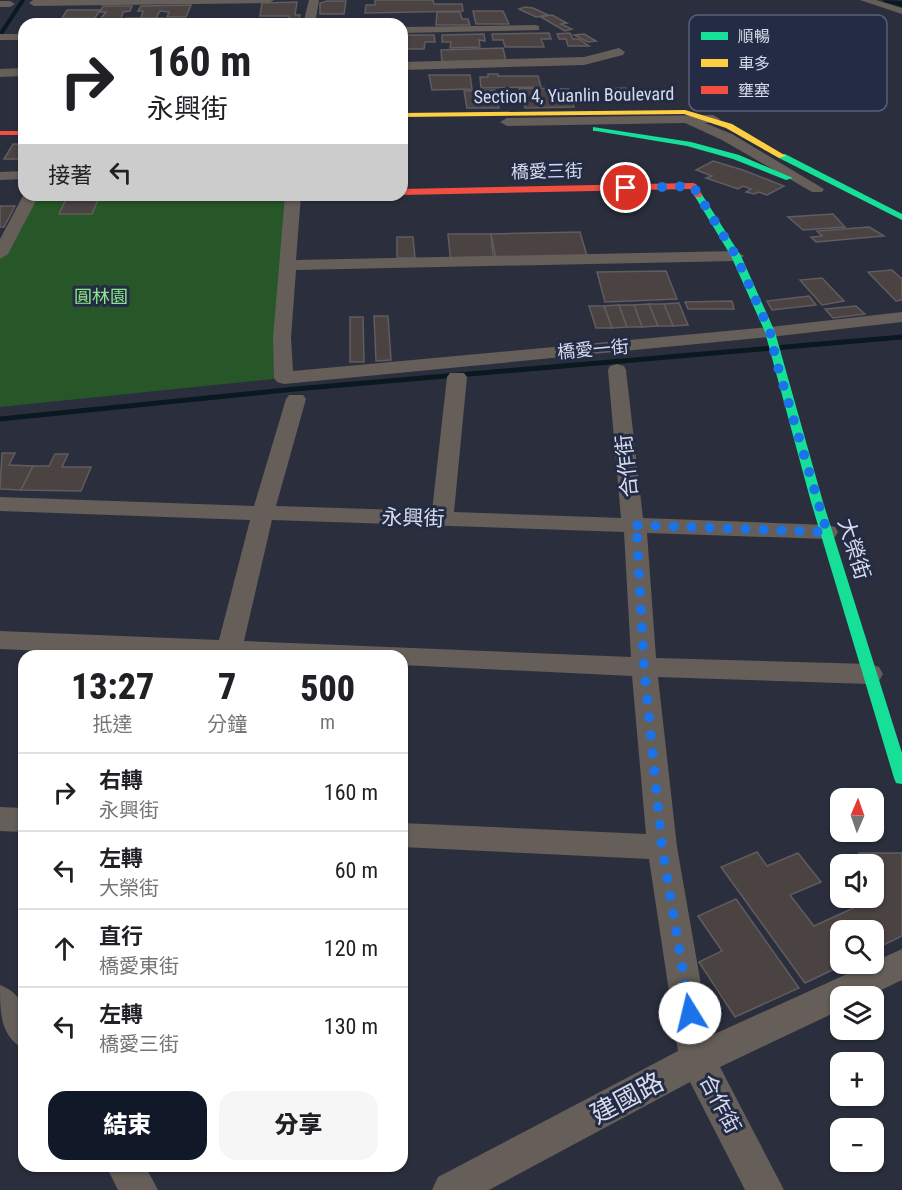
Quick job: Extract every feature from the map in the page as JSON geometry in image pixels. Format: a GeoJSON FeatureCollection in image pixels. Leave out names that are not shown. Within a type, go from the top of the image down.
{"type":"FeatureCollection","features":[{"type":"Feature","properties":{"kind":"main road","name":"Section 4, Yuanlin Boulevard"},"geometry":{"type":"LineString","coordinates":[[408,115],[685,112],[713,119],[828,181],[902,217]]}},
{"type":"Feature","properties":{"kind":"main road"},"geometry":{"type":"LineString","coordinates":[[0,123],[18,122]]}},
{"type":"Feature","properties":{"kind":"main road","name":"Section 4, Yuanlin Boulevard"},"geometry":{"type":"LineString","coordinates":[[408,123],[507,122],[584,127],[688,144],[736,157],[817,189],[902,232]]}},
{"type":"Feature","properties":{"kind":"main road"},"geometry":{"type":"LineString","coordinates":[[0,133],[18,133]]}},
{"type":"Feature","properties":{"kind":"main road","name":"橋愛三街"},"geometry":{"type":"LineString","coordinates":[[408,192],[693,186]]}},
{"type":"Feature","properties":{"kind":"main road","name":"大榮街"},"geometry":{"type":"LineString","coordinates":[[693,186],[736,256],[772,341],[902,778]]}},
{"type":"Feature","properties":{"kind":"street"},"geometry":{"type":"LineString","coordinates":[[34,3],[269,0]]}},
{"type":"Feature","properties":{"kind":"street"},"geometry":{"type":"LineString","coordinates":[[310,18],[314,0]]}},
{"type":"Feature","properties":{"kind":"street"},"geometry":{"type":"LineString","coordinates":[[865,0],[902,11]]}},
{"type":"Feature","properties":{"kind":"street"},"geometry":{"type":"LineString","coordinates":[[408,30],[535,28]]}},
{"type":"Feature","properties":{"kind":"street"},"geometry":{"type":"LineString","coordinates":[[408,66],[584,61],[619,52]]}},
{"type":"Feature","properties":{"kind":"street"},"geometry":{"type":"LineString","coordinates":[[0,73],[18,72]]}},
{"type":"Feature","properties":{"kind":"street"},"geometry":{"type":"LineString","coordinates":[[507,122],[713,119]]}},
{"type":"Feature","properties":{"kind":"street"},"geometry":{"type":"LineString","coordinates":[[683,120],[727,136],[817,189]]}},
{"type":"Feature","properties":{"kind":"street"},"geometry":{"type":"LineString","coordinates":[[0,176],[18,175]]}},
{"type":"Feature","properties":{"kind":"street"},"geometry":{"type":"LineString","coordinates":[[0,254],[28,201]]}},
{"type":"Feature","properties":{"kind":"street"},"geometry":{"type":"LineString","coordinates":[[292,201],[287,265],[736,256]]}},
{"type":"Feature","properties":{"kind":"street","name":"橋愛一街"},"geometry":{"type":"LineString","coordinates":[[287,265],[282,338],[284,378],[772,341],[899,319]]}},
{"type":"Feature","properties":{"kind":"street","name":"合作街"},"geometry":{"type":"LineString","coordinates":[[617,370],[633,525],[637,537],[644,667],[662,847],[697,1060],[765,1190]]}},
{"type":"Feature","properties":{"kind":"street"},"geometry":{"type":"LineString","coordinates":[[442,519],[457,377]]}},
{"type":"Feature","properties":{"kind":"street"},"geometry":{"type":"LineString","coordinates":[[229,650],[263,513],[296,399]]}},
{"type":"Feature","properties":{"kind":"street","name":"永興街"},"geometry":{"type":"LineString","coordinates":[[0,504],[827,532]]}},
{"type":"Feature","properties":{"kind":"street"},"geometry":{"type":"LineString","coordinates":[[0,640],[191,650]]}},
{"type":"Feature","properties":{"kind":"street"},"geometry":{"type":"LineString","coordinates":[[408,656],[870,674]]}},
{"type":"Feature","properties":{"kind":"street"},"geometry":{"type":"LineString","coordinates":[[0,819],[18,819]]}},
{"type":"Feature","properties":{"kind":"street"},"geometry":{"type":"LineString","coordinates":[[408,835],[662,847]]}},
{"type":"Feature","properties":{"kind":"street","name":"建國路"},"geometry":{"type":"LineString","coordinates":[[451,1190],[697,1060],[902,963]]}},
{"type":"Feature","properties":{"kind":"street"},"geometry":{"type":"LineString","coordinates":[[0,1000],[18,1024]]}},
{"type":"Feature","properties":{"kind":"street"},"geometry":{"type":"LineString","coordinates":[[128,1172],[139,1190]]}},
{"type":"Feature","properties":{"kind":"green space","name":"圓林園"},"geometry":{"type":"Polygon","coordinates":[[[28,201],[293,201],[284,378],[0,407],[0,254],[28,201]]]}},
{"type":"Feature","properties":{"kind":"building"},"geometry":{"type":"Polygon","coordinates":[[[375,0],[433,0],[434,4],[462,4],[463,11],[365,13],[366,5],[375,5],[375,0]]]}},
{"type":"Feature","properties":{"kind":"building"},"geometry":{"type":"Polygon","coordinates":[[[346,1],[344,14],[320,14],[320,3],[346,1]]]}},
{"type":"Feature","properties":{"kind":"building"},"geometry":{"type":"Polygon","coordinates":[[[297,2],[295,15],[300,15],[299,18],[260,16],[262,3],[297,2]]]}},
{"type":"Feature","properties":{"kind":"building"},"geometry":{"type":"Polygon","coordinates":[[[191,5],[186,17],[167,17],[169,12],[160,11],[156,18],[141,18],[143,11],[138,11],[141,6],[191,5]]]}},
{"type":"Feature","properties":{"kind":"building"},"geometry":{"type":"Polygon","coordinates":[[[103,6],[132,6],[130,11],[123,12],[122,18],[101,18],[106,12],[100,12],[103,6]]]}},
{"type":"Feature","properties":{"kind":"building"},"geometry":{"type":"Polygon","coordinates":[[[525,7],[548,15],[536,17],[519,9],[525,7]]]}},
{"type":"Feature","properties":{"kind":"building"},"geometry":{"type":"Polygon","coordinates":[[[67,10],[100,10],[95,18],[62,18],[67,10]]]}},
{"type":"Feature","properties":{"kind":"building"},"geometry":{"type":"Polygon","coordinates":[[[473,11],[503,11],[509,24],[476,24],[473,11]]]}},
{"type":"Feature","properties":{"kind":"building"},"geometry":{"type":"Polygon","coordinates":[[[437,12],[460,12],[462,19],[468,19],[470,25],[436,25],[437,12]]]}},
{"type":"Feature","properties":{"kind":"building"},"geometry":{"type":"Polygon","coordinates":[[[552,15],[567,23],[561,24],[572,29],[565,31],[541,17],[552,15]]]}},
{"type":"Feature","properties":{"kind":"building"},"geometry":{"type":"Polygon","coordinates":[[[549,33],[551,39],[541,39],[544,47],[505,47],[503,40],[493,40],[492,34],[549,33]]]}},
{"type":"Feature","properties":{"kind":"building"},"geometry":{"type":"Polygon","coordinates":[[[570,33],[573,39],[579,39],[589,46],[568,46],[566,39],[559,39],[557,34],[570,33]]]}},
{"type":"Feature","properties":{"kind":"building"},"geometry":{"type":"Polygon","coordinates":[[[484,34],[485,41],[479,40],[480,47],[450,48],[451,42],[442,42],[442,35],[484,34]]]}},
{"type":"Feature","properties":{"kind":"building"},"geometry":{"type":"Polygon","coordinates":[[[584,34],[596,41],[588,42],[574,35],[584,34]]]}},
{"type":"Feature","properties":{"kind":"building"},"geometry":{"type":"Polygon","coordinates":[[[408,35],[434,35],[435,42],[425,42],[424,49],[408,49],[408,35]]]}},
{"type":"Feature","properties":{"kind":"building"},"geometry":{"type":"Polygon","coordinates":[[[503,48],[506,61],[442,62],[441,50],[503,48]]]}},
{"type":"Feature","properties":{"kind":"building"},"geometry":{"type":"Polygon","coordinates":[[[488,74],[538,76],[541,87],[481,88],[480,77],[488,77],[488,74]]]}},
{"type":"Feature","properties":{"kind":"building"},"geometry":{"type":"Polygon","coordinates":[[[429,75],[470,75],[472,89],[432,90],[429,75]]]}},
{"type":"Feature","properties":{"kind":"building"},"geometry":{"type":"Polygon","coordinates":[[[519,88],[569,89],[574,107],[525,108],[519,88]]]}},
{"type":"Feature","properties":{"kind":"building"},"geometry":{"type":"Polygon","coordinates":[[[626,88],[629,98],[609,99],[606,89],[626,88]]]}},
{"type":"Feature","properties":{"kind":"building"},"geometry":{"type":"Polygon","coordinates":[[[495,90],[499,108],[467,108],[464,91],[495,90]]]}},
{"type":"Feature","properties":{"kind":"building"},"geometry":{"type":"Polygon","coordinates":[[[13,144],[18,144],[18,159],[4,159],[13,144]]]}},
{"type":"Feature","properties":{"kind":"building"},"geometry":{"type":"Polygon","coordinates":[[[713,161],[784,186],[767,195],[759,192],[754,194],[746,192],[751,189],[743,186],[738,189],[706,178],[712,176],[696,170],[713,161]]]}},
{"type":"Feature","properties":{"kind":"building"},"geometry":{"type":"Polygon","coordinates":[[[65,201],[97,201],[92,214],[59,214],[65,201]]]}},
{"type":"Feature","properties":{"kind":"building"},"geometry":{"type":"Polygon","coordinates":[[[0,206],[15,206],[4,227],[0,227],[0,206]]]}},
{"type":"Feature","properties":{"kind":"building"},"geometry":{"type":"Polygon","coordinates":[[[833,214],[845,227],[803,230],[788,217],[833,214]]]}},
{"type":"Feature","properties":{"kind":"building"},"geometry":{"type":"Polygon","coordinates":[[[869,227],[884,236],[816,242],[811,237],[822,236],[817,231],[869,227]]]}},
{"type":"Feature","properties":{"kind":"building"},"geometry":{"type":"Polygon","coordinates":[[[580,232],[587,256],[496,259],[491,234],[580,232]]]}},
{"type":"Feature","properties":{"kind":"building"},"geometry":{"type":"Polygon","coordinates":[[[448,234],[491,234],[494,264],[451,264],[448,234]]]}},
{"type":"Feature","properties":{"kind":"building"},"geometry":{"type":"Polygon","coordinates":[[[397,237],[413,237],[415,258],[397,258],[397,237]]]}},
{"type":"Feature","properties":{"kind":"building"},"geometry":{"type":"Polygon","coordinates":[[[892,270],[902,279],[902,300],[896,301],[868,272],[892,270]]]}},
{"type":"Feature","properties":{"kind":"building"},"geometry":{"type":"Polygon","coordinates":[[[666,271],[677,299],[605,302],[597,272],[666,271]]]}},
{"type":"Feature","properties":{"kind":"building"},"geometry":{"type":"Polygon","coordinates":[[[822,278],[844,301],[822,305],[800,280],[822,278]]]}},
{"type":"Feature","properties":{"kind":"building"},"geometry":{"type":"Polygon","coordinates":[[[809,296],[816,305],[772,310],[767,301],[809,296]]]}},
{"type":"Feature","properties":{"kind":"building"},"geometry":{"type":"Polygon","coordinates":[[[732,301],[734,309],[688,309],[685,302],[732,301]]]}},
{"type":"Feature","properties":{"kind":"building"},"geometry":{"type":"Polygon","coordinates":[[[679,303],[688,325],[673,326],[664,304],[679,303]]]}},
{"type":"Feature","properties":{"kind":"building"},"geometry":{"type":"Polygon","coordinates":[[[649,304],[658,326],[642,327],[634,305],[649,304]]]}},
{"type":"Feature","properties":{"kind":"building"},"geometry":{"type":"Polygon","coordinates":[[[649,304],[664,304],[673,326],[658,326],[649,304]]]}},
{"type":"Feature","properties":{"kind":"building"},"geometry":{"type":"Polygon","coordinates":[[[619,305],[627,327],[612,328],[604,306],[619,305]]]}},
{"type":"Feature","properties":{"kind":"building"},"geometry":{"type":"Polygon","coordinates":[[[619,305],[634,305],[642,327],[627,327],[619,305]]]}},
{"type":"Feature","properties":{"kind":"building"},"geometry":{"type":"Polygon","coordinates":[[[589,306],[604,306],[612,328],[596,328],[589,306]]]}},
{"type":"Feature","properties":{"kind":"building"},"geometry":{"type":"Polygon","coordinates":[[[856,306],[865,314],[833,318],[825,309],[856,306]]]}},
{"type":"Feature","properties":{"kind":"building"},"geometry":{"type":"Polygon","coordinates":[[[374,316],[388,316],[391,360],[376,361],[374,316]]]}},
{"type":"Feature","properties":{"kind":"building"},"geometry":{"type":"Polygon","coordinates":[[[350,317],[363,317],[364,362],[350,362],[350,317]]]}},
{"type":"Feature","properties":{"kind":"building"},"geometry":{"type":"Polygon","coordinates":[[[2,453],[15,453],[9,465],[33,466],[21,490],[0,489],[2,453]]]}},
{"type":"Feature","properties":{"kind":"building"},"geometry":{"type":"Polygon","coordinates":[[[55,454],[68,454],[62,467],[91,467],[81,491],[21,490],[33,466],[49,466],[55,454]]]}},
{"type":"Feature","properties":{"kind":"building"},"geometry":{"type":"Polygon","coordinates":[[[757,852],[767,866],[798,853],[821,882],[790,895],[814,926],[853,908],[884,908],[884,854],[859,853],[902,853],[902,936],[884,945],[884,920],[830,920],[830,971],[805,983],[721,867],[757,852]]]}},
{"type":"Feature","properties":{"kind":"building"},"geometry":{"type":"Polygon","coordinates":[[[736,899],[799,988],[735,1017],[699,962],[722,951],[698,916],[736,899]]]}},
{"type":"Feature","properties":{"kind":"waterway"},"geometry":{"type":"LineString","coordinates":[[0,35],[23,0]]}},
{"type":"Feature","properties":{"kind":"waterway"},"geometry":{"type":"LineString","coordinates":[[888,0],[902,4]]}},
{"type":"Feature","properties":{"kind":"waterway"},"geometry":{"type":"LineString","coordinates":[[0,419],[295,389],[902,337]]}},
{"type":"Feature","properties":{"kind":"traffic: fast"},"geometry":{"type":"LineString","coordinates":[[596,129],[688,144],[736,157],[789,178]]}},
{"type":"Feature","properties":{"kind":"traffic: fast"},"geometry":{"type":"LineString","coordinates":[[782,156],[902,217]]}},
{"type":"Feature","properties":{"kind":"traffic: fast"},"geometry":{"type":"LineString","coordinates":[[698,195],[736,256],[770,332],[817,502],[902,778]]}},
{"type":"Feature","properties":{"kind":"traffic: slow"},"geometry":{"type":"LineString","coordinates":[[408,115],[685,112],[729,126],[782,156]]}},
{"type":"Feature","properties":{"kind":"traffic: jam"},"geometry":{"type":"LineString","coordinates":[[0,133],[18,133]]}},
{"type":"Feature","properties":{"kind":"traffic: jam"},"geometry":{"type":"LineString","coordinates":[[408,192],[693,186],[698,195]]}},
{"type":"Feature","properties":{"kind":"route"},"geometry":{"type":"LineString","coordinates":[[626,188],[693,186],[736,256],[770,332],[777,364],[827,532],[633,525],[637,537],[644,667],[662,847],[690,1013]]}}]}
